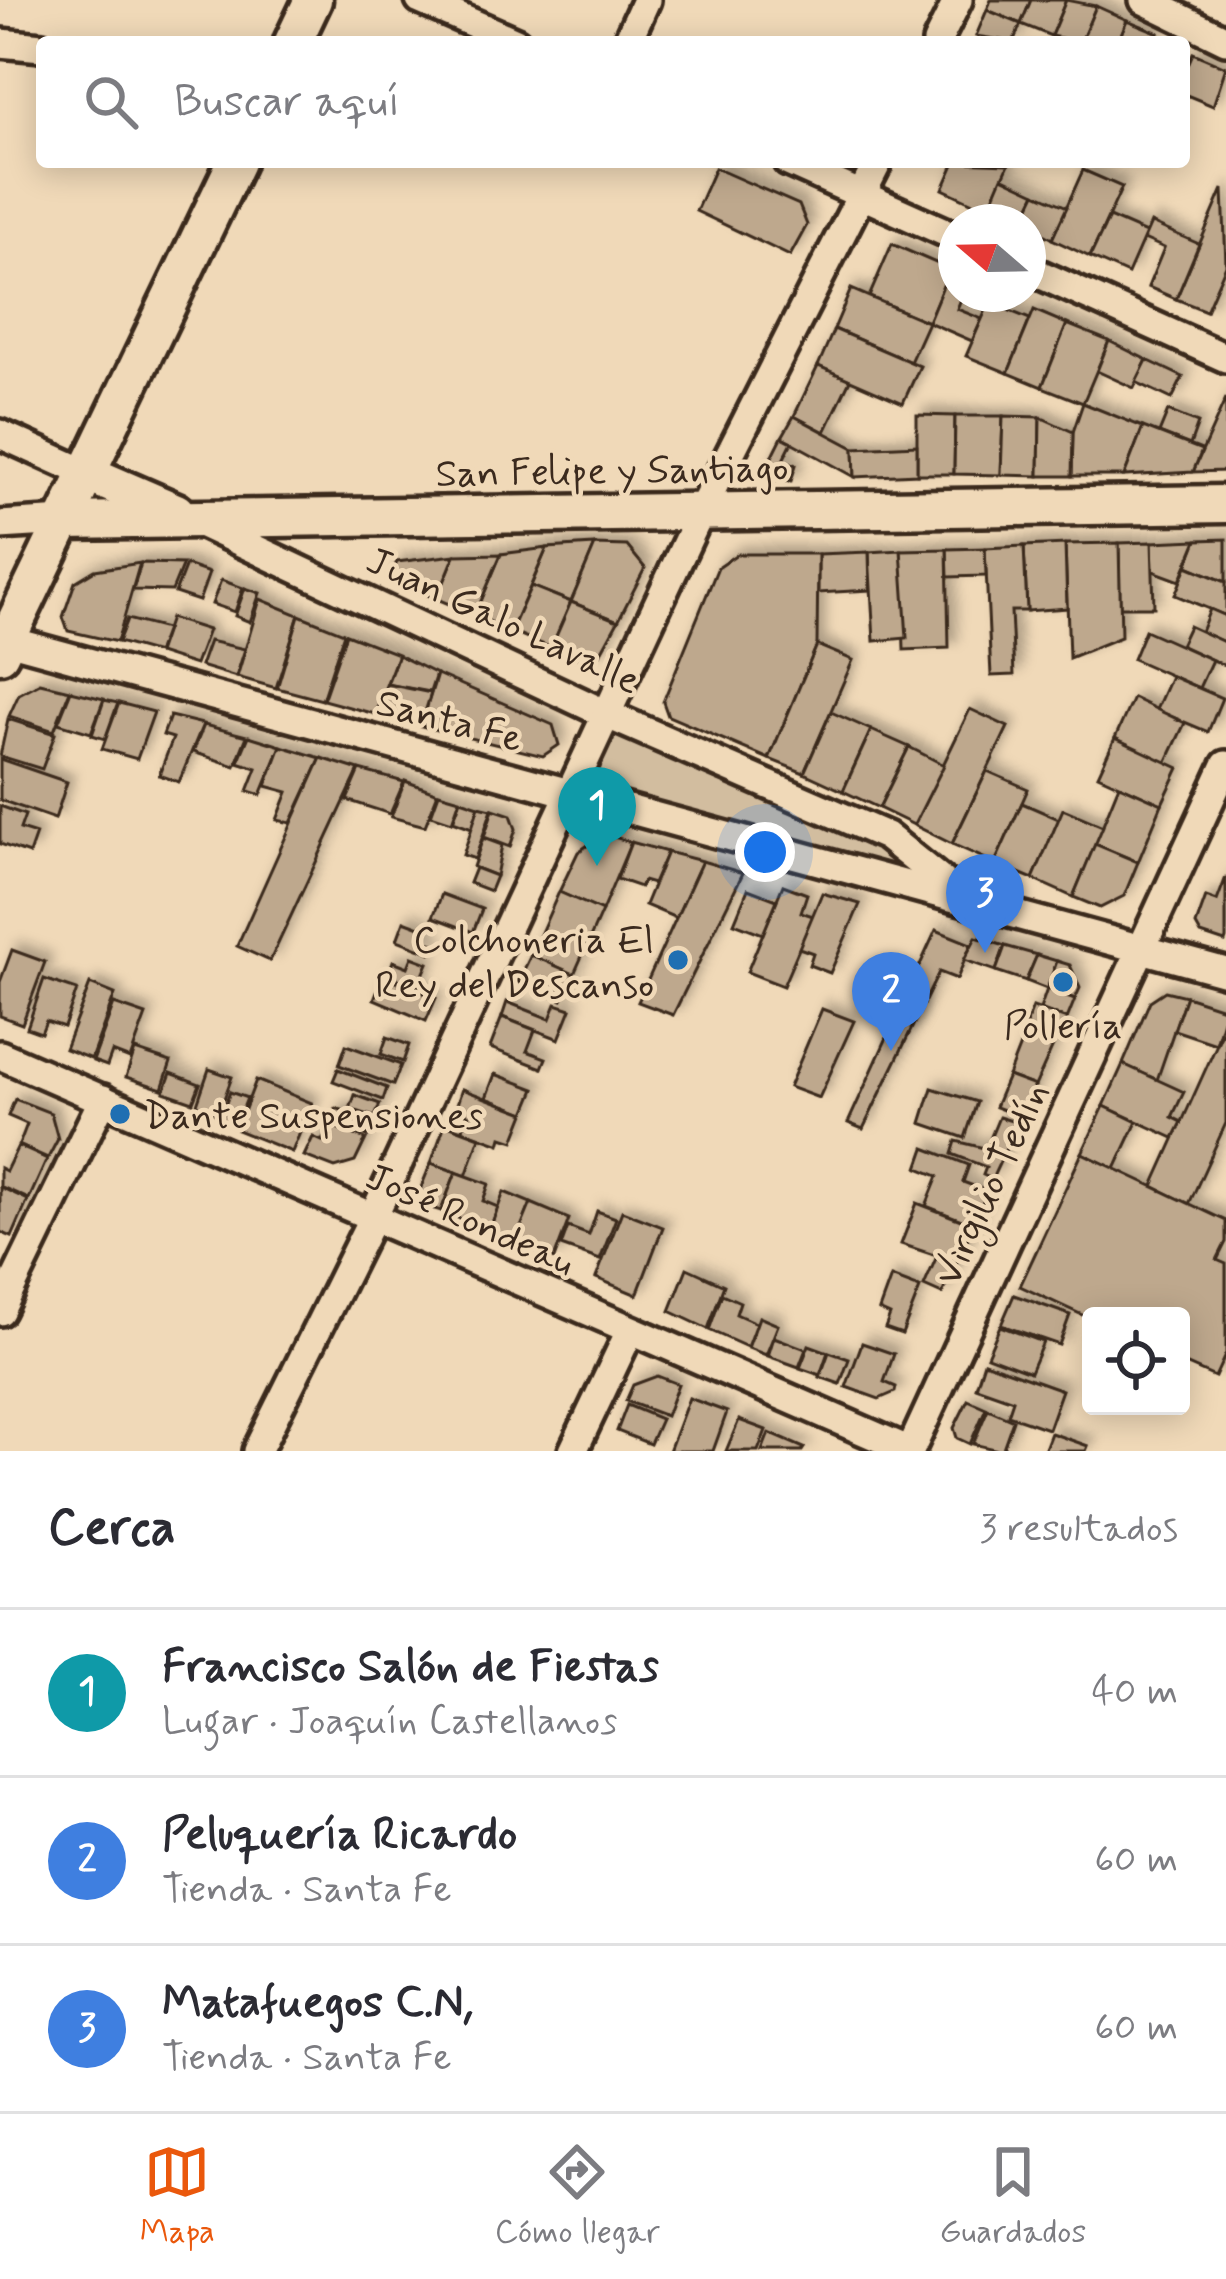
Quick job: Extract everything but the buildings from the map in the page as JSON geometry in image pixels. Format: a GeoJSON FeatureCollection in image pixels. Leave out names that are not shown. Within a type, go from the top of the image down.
{"type":"FeatureCollection","features":[{"type":"Feature","properties":{"kind":"street"},"geometry":{"type":"LineString","coordinates":[[296,36],[313,0]]}},
{"type":"Feature","properties":{"kind":"street"},"geometry":{"type":"LineString","coordinates":[[420,0],[502,36]]}},
{"type":"Feature","properties":{"kind":"street"},"geometry":{"type":"LineString","coordinates":[[630,36],[646,0]]}},
{"type":"Feature","properties":{"kind":"street"},"geometry":{"type":"LineString","coordinates":[[940,36],[958,0]]}},
{"type":"Feature","properties":{"kind":"street"},"geometry":{"type":"LineString","coordinates":[[1144,0],[1226,40]]}},
{"type":"Feature","properties":{"kind":"street"},"geometry":{"type":"LineString","coordinates":[[0,43],[36,46]]}},
{"type":"Feature","properties":{"kind":"street"},"geometry":{"type":"LineString","coordinates":[[2,644],[233,168]]}},
{"type":"Feature","properties":{"kind":"street"},"geometry":{"type":"LineString","coordinates":[[801,168],[938,229]]}},
{"type":"Feature","properties":{"kind":"street"},"geometry":{"type":"LineString","coordinates":[[257,1451],[373,1217],[702,509],[875,168]]}},
{"type":"Feature","properties":{"kind":"street"},"geometry":{"type":"LineString","coordinates":[[1046,277],[1226,358]]}},
{"type":"Feature","properties":{"kind":"street","name":"Juan Galo Lavalle"},"geometry":{"type":"LineString","coordinates":[[0,434],[191,518],[608,715],[886,836],[962,898]]}},
{"type":"Feature","properties":{"kind":"street","name":"San Felipe y Santiago"},"geometry":{"type":"LineString","coordinates":[[0,524],[1226,503]]}},
{"type":"Feature","properties":{"kind":"street","name":"Santa Fe"},"geometry":{"type":"LineString","coordinates":[[2,644],[571,792],[1226,971]]}},
{"type":"Feature","properties":{"kind":"street","name":"Virgilio Tedín"},"geometry":{"type":"LineString","coordinates":[[910,1451],[1226,765]]}},
{"type":"Feature","properties":{"kind":"street","name":"José Rondeau"},"geometry":{"type":"LineString","coordinates":[[0,1055],[910,1451]]}},
{"type":"Feature","properties":{"kind":"street"},"geometry":{"type":"LineString","coordinates":[[0,1311],[103,1099]]}},
{"type":"Feature","properties":{"kind":"street"},"geometry":{"type":"LineString","coordinates":[[573,1451],[630,1331]]}},
{"type":"Feature","properties":{"kind":"shaded area"},"geometry":{"type":"Polygon","coordinates":[[[610,720],[883,837],[953,891],[576,789],[610,720]]]}},
{"type":"Feature","properties":{"kind":"place","name":"Francisco Salón de Fiestas"},"geometry":{"type":"Point","coordinates":[597,866]}},
{"type":"Feature","properties":{"kind":"place","name":"Matafuegos C.N,"},"geometry":{"type":"Point","coordinates":[985,953]}},
{"type":"Feature","properties":{"kind":"place","name":"Colchoneria El Rey del Descanso"},"geometry":{"type":"Point","coordinates":[678,960]}},
{"type":"Feature","properties":{"kind":"place","name":"Pollería"},"geometry":{"type":"Point","coordinates":[1063,982]}},
{"type":"Feature","properties":{"kind":"place","name":"Peluquería Ricardo"},"geometry":{"type":"Point","coordinates":[891,1051]}},
{"type":"Feature","properties":{"kind":"place","name":"Dante Suspensiones"},"geometry":{"type":"Point","coordinates":[120,1114]}}]}
